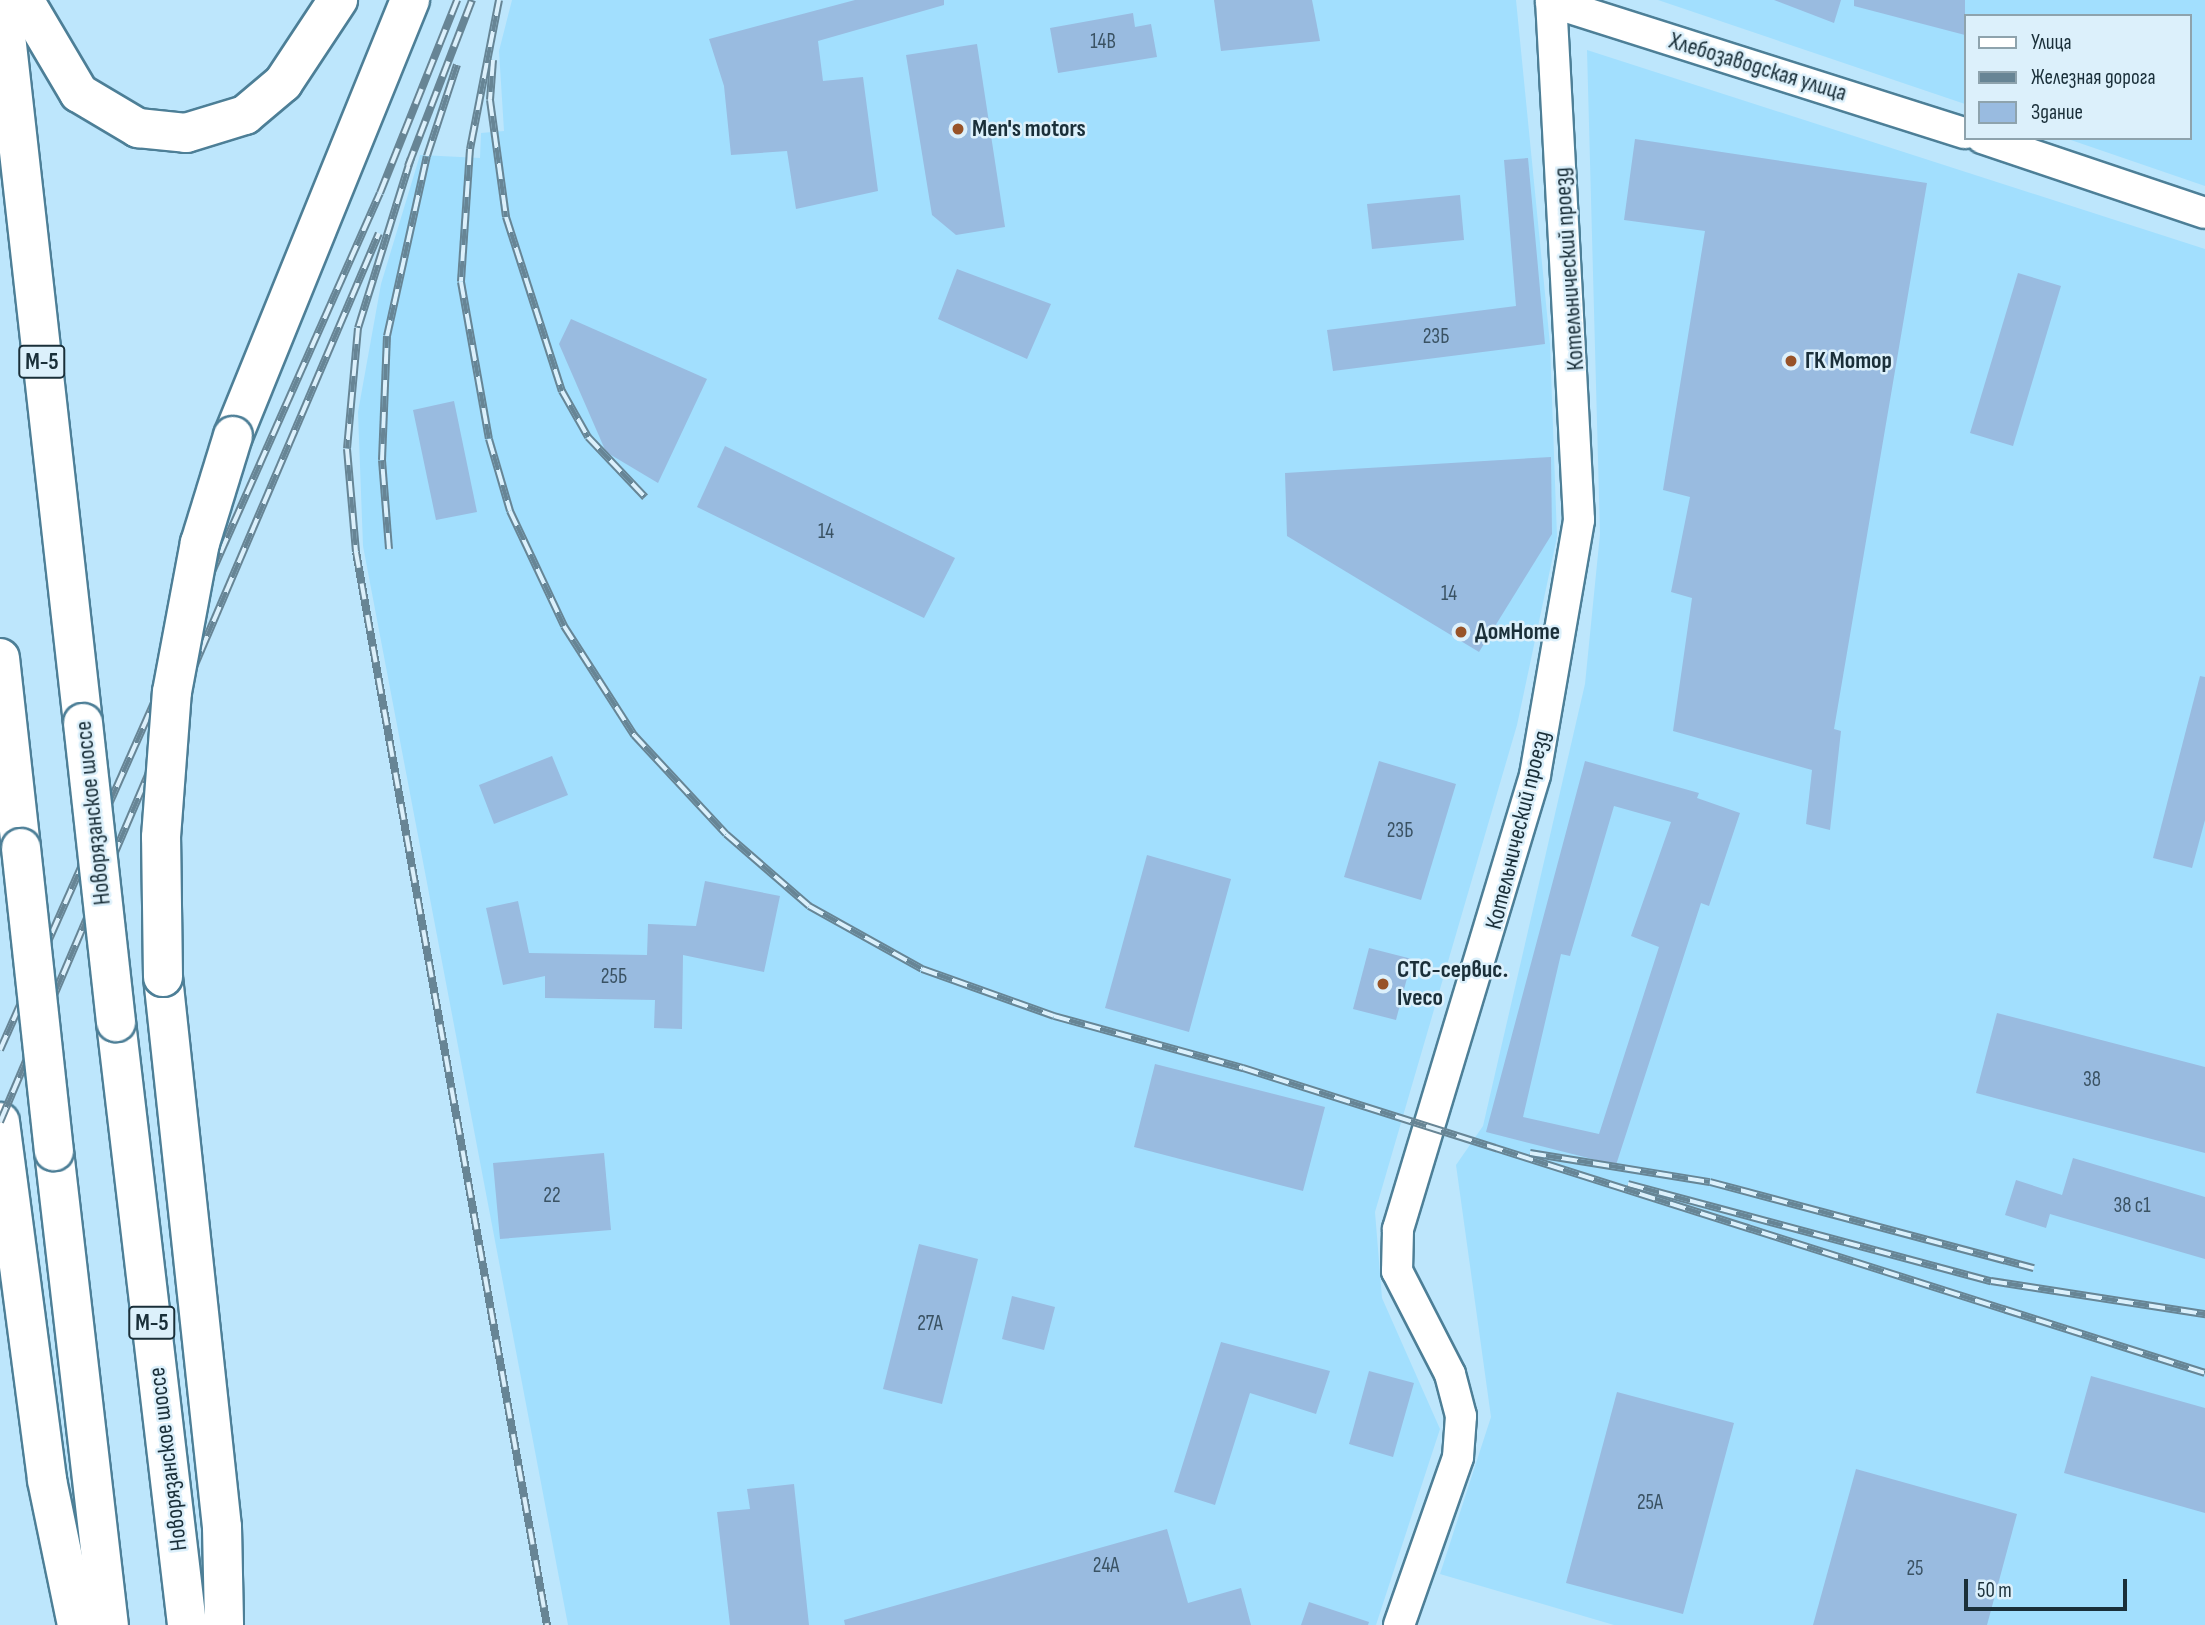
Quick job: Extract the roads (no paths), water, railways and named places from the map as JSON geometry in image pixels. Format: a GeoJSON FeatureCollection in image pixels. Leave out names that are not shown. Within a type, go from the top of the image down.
{"type":"FeatureCollection","features":[{"type":"Feature","properties":{"kind":"main road","name":"Новорязанское шоссе"},"geometry":{"type":"LineString","coordinates":[[2,0],[116,1022],[187,1625]]}},
{"type":"Feature","properties":{"kind":"main road"},"geometry":{"type":"LineString","coordinates":[[23,0],[79,93],[107,114],[159,133],[186,134],[245,115],[283,83],[338,0]]}},
{"type":"Feature","properties":{"kind":"main road","name":"М-5"},"geometry":{"type":"LineString","coordinates":[[224,1625],[222,1527],[163,977],[161,825],[172,692],[200,543],[233,436],[410,0]]}},
{"type":"Feature","properties":{"kind":"main road"},"geometry":{"type":"LineString","coordinates":[[0,659],[109,1625]]}},
{"type":"Feature","properties":{"kind":"main road"},"geometry":{"type":"LineString","coordinates":[[0,1122],[47,1480],[76,1625]]}},
{"type":"Feature","properties":{"kind":"street","name":"Хлебозаводская улица"},"geometry":{"type":"LineString","coordinates":[[1551,1],[1964,133]]}},
{"type":"Feature","properties":{"kind":"street","name":"Котельнический проезд"},"geometry":{"type":"LineString","coordinates":[[1399,1625],[1458,1457],[1461,1416],[1450,1374],[1397,1271],[1398,1229],[1535,775],[1579,520],[1551,1]]}},
{"type":"Feature","properties":{"kind":"street"},"geometry":{"type":"LineString","coordinates":[[1988,140],[2205,213]]}},
{"type":"Feature","properties":{"kind":"street"},"geometry":{"type":"LineString","coordinates":[[47,1480],[63,1625]]}},
{"type":"Feature","properties":{"kind":"railway"},"geometry":{"type":"LineString","coordinates":[[0,1050],[380,193],[457,0]]}},
{"type":"Feature","properties":{"kind":"railway"},"geometry":{"type":"LineString","coordinates":[[408,166],[472,0]]}},
{"type":"Feature","properties":{"kind":"railway"},"geometry":{"type":"LineString","coordinates":[[499,0],[470,149],[461,282],[489,439],[510,511],[564,626],[634,735],[726,834],[809,906],[922,969],[1054,1016],[1243,1068],[2205,1373]]}},
{"type":"Feature","properties":{"kind":"railway"},"geometry":{"type":"LineString","coordinates":[[493,60],[490,100],[506,217],[562,391],[588,437],[645,497]]}},
{"type":"Feature","properties":{"kind":"railway"},"geometry":{"type":"LineString","coordinates":[[389,549],[382,460],[387,336],[427,156],[457,65]]}},
{"type":"Feature","properties":{"kind":"railway"},"geometry":{"type":"LineString","coordinates":[[411,158],[358,328],[347,449],[356,552],[547,1625]]}},
{"type":"Feature","properties":{"kind":"railway"},"geometry":{"type":"LineString","coordinates":[[0,1122],[379,233]]}},
{"type":"Feature","properties":{"kind":"railway"},"geometry":{"type":"LineString","coordinates":[[1530,1153],[1710,1182],[2034,1268]]}},
{"type":"Feature","properties":{"kind":"railway"},"geometry":{"type":"LineString","coordinates":[[1628,1184],[1991,1281],[2205,1314]]}},
{"type":"Feature","properties":{"kind":"place","name":"Men's motors"},"geometry":{"type":"Point","coordinates":[958,129]}},
{"type":"Feature","properties":{"kind":"place","name":"ГК Мотор"},"geometry":{"type":"Point","coordinates":[1791,361]}},
{"type":"Feature","properties":{"kind":"place","name":"ДомHome"},"geometry":{"type":"Point","coordinates":[1461,632]}},
{"type":"Feature","properties":{"kind":"place","name":"СТС-сервис. Iveco"},"geometry":{"type":"Point","coordinates":[1383,984]}}]}
